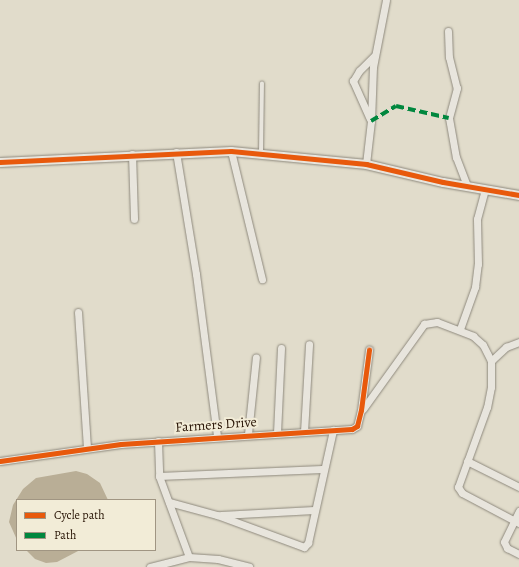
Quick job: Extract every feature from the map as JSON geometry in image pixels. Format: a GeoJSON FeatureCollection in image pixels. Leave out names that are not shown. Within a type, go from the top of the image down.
{"type":"FeatureCollection","features":[{"type":"Feature","properties":{"kind":"street"},"geometry":{"type":"LineString","coordinates":[[366,164],[371,121],[375,55],[386,0]]}},
{"type":"Feature","properties":{"kind":"street"},"geometry":{"type":"LineString","coordinates":[[448,31],[449,52],[457,88],[449,118],[456,157],[467,186]]}},
{"type":"Feature","properties":{"kind":"street"},"geometry":{"type":"LineString","coordinates":[[371,121],[353,81],[359,71],[375,55]]}},
{"type":"Feature","properties":{"kind":"street"},"geometry":{"type":"LineString","coordinates":[[231,151],[262,279]]}},
{"type":"Feature","properties":{"kind":"street"},"geometry":{"type":"LineString","coordinates":[[0,162],[132,154],[231,151],[366,164],[467,186],[519,194]]}},
{"type":"Feature","properties":{"kind":"street"},"geometry":{"type":"LineString","coordinates":[[176,152],[196,274],[217,436]]}},
{"type":"Feature","properties":{"kind":"street"},"geometry":{"type":"LineString","coordinates":[[132,154],[134,219]]}},
{"type":"Feature","properties":{"kind":"street"},"geometry":{"type":"LineString","coordinates":[[460,329],[475,287],[478,212],[485,189]]}},
{"type":"Feature","properties":{"kind":"street"},"geometry":{"type":"LineString","coordinates":[[78,312],[88,448]]}},
{"type":"Feature","properties":{"kind":"street"},"geometry":{"type":"LineString","coordinates":[[361,410],[403,356],[420,328],[428,322],[437,322],[460,329],[480,340],[490,361],[490,395],[458,483],[459,491],[517,521]]}},
{"type":"Feature","properties":{"kind":"street"},"geometry":{"type":"LineString","coordinates":[[490,361],[506,347],[519,342]]}},
{"type":"Feature","properties":{"kind":"street"},"geometry":{"type":"LineString","coordinates":[[304,432],[309,344]]}},
{"type":"Feature","properties":{"kind":"street"},"geometry":{"type":"LineString","coordinates":[[277,433],[281,348]]}},
{"type":"Feature","properties":{"kind":"street","name":"Farmers Drive"},"geometry":{"type":"LineString","coordinates":[[0,461],[88,448],[158,441],[355,428],[361,410],[370,350]]}},
{"type":"Feature","properties":{"kind":"street"},"geometry":{"type":"LineString","coordinates":[[248,434],[256,356]]}},
{"type":"Feature","properties":{"kind":"street"},"geometry":{"type":"LineString","coordinates":[[169,502],[217,516],[304,547],[308,543],[322,470],[333,430]]}},
{"type":"Feature","properties":{"kind":"street"},"geometry":{"type":"LineString","coordinates":[[158,441],[159,476],[189,557]]}},
{"type":"Feature","properties":{"kind":"street"},"geometry":{"type":"LineString","coordinates":[[467,461],[519,487]]}},
{"type":"Feature","properties":{"kind":"street"},"geometry":{"type":"LineString","coordinates":[[159,476],[322,470]]}},
{"type":"Feature","properties":{"kind":"street"},"geometry":{"type":"LineString","coordinates":[[217,516],[314,510]]}},
{"type":"Feature","properties":{"kind":"street"},"geometry":{"type":"LineString","coordinates":[[519,511],[517,521],[504,542],[507,548],[519,554]]}},
{"type":"Feature","properties":{"kind":"street"},"geometry":{"type":"LineString","coordinates":[[150,567],[189,557],[249,567]]}},
{"type":"Feature","properties":{"kind":"lane"},"geometry":{"type":"LineString","coordinates":[[261,154],[262,84]]}},
{"type":"Feature","properties":{"kind":"shaded area"},"geometry":{"type":"Polygon","coordinates":[[[76,471],[87,474],[100,483],[108,499],[17,499],[23,489],[36,478],[76,471]]]}},
{"type":"Feature","properties":{"kind":"shaded area"},"geometry":{"type":"Polygon","coordinates":[[[16,500],[16,538],[9,522],[13,505],[16,500]]]}},
{"type":"Feature","properties":{"kind":"shaded area"},"geometry":{"type":"Polygon","coordinates":[[[27,551],[78,551],[57,562],[46,563],[35,559],[27,551]]]}},
{"type":"Feature","properties":{"kind":"marked path"},"geometry":{"type":"LineString","coordinates":[[371,121],[396,106],[449,118]]}},
{"type":"Feature","properties":{"kind":"cycle path"},"geometry":{"type":"LineString","coordinates":[[0,162],[231,151],[366,164],[443,182],[519,195]]}},
{"type":"Feature","properties":{"kind":"cycle path"},"geometry":{"type":"LineString","coordinates":[[0,461],[121,444],[352,429],[357,426],[361,410],[369,350]]}}]}
